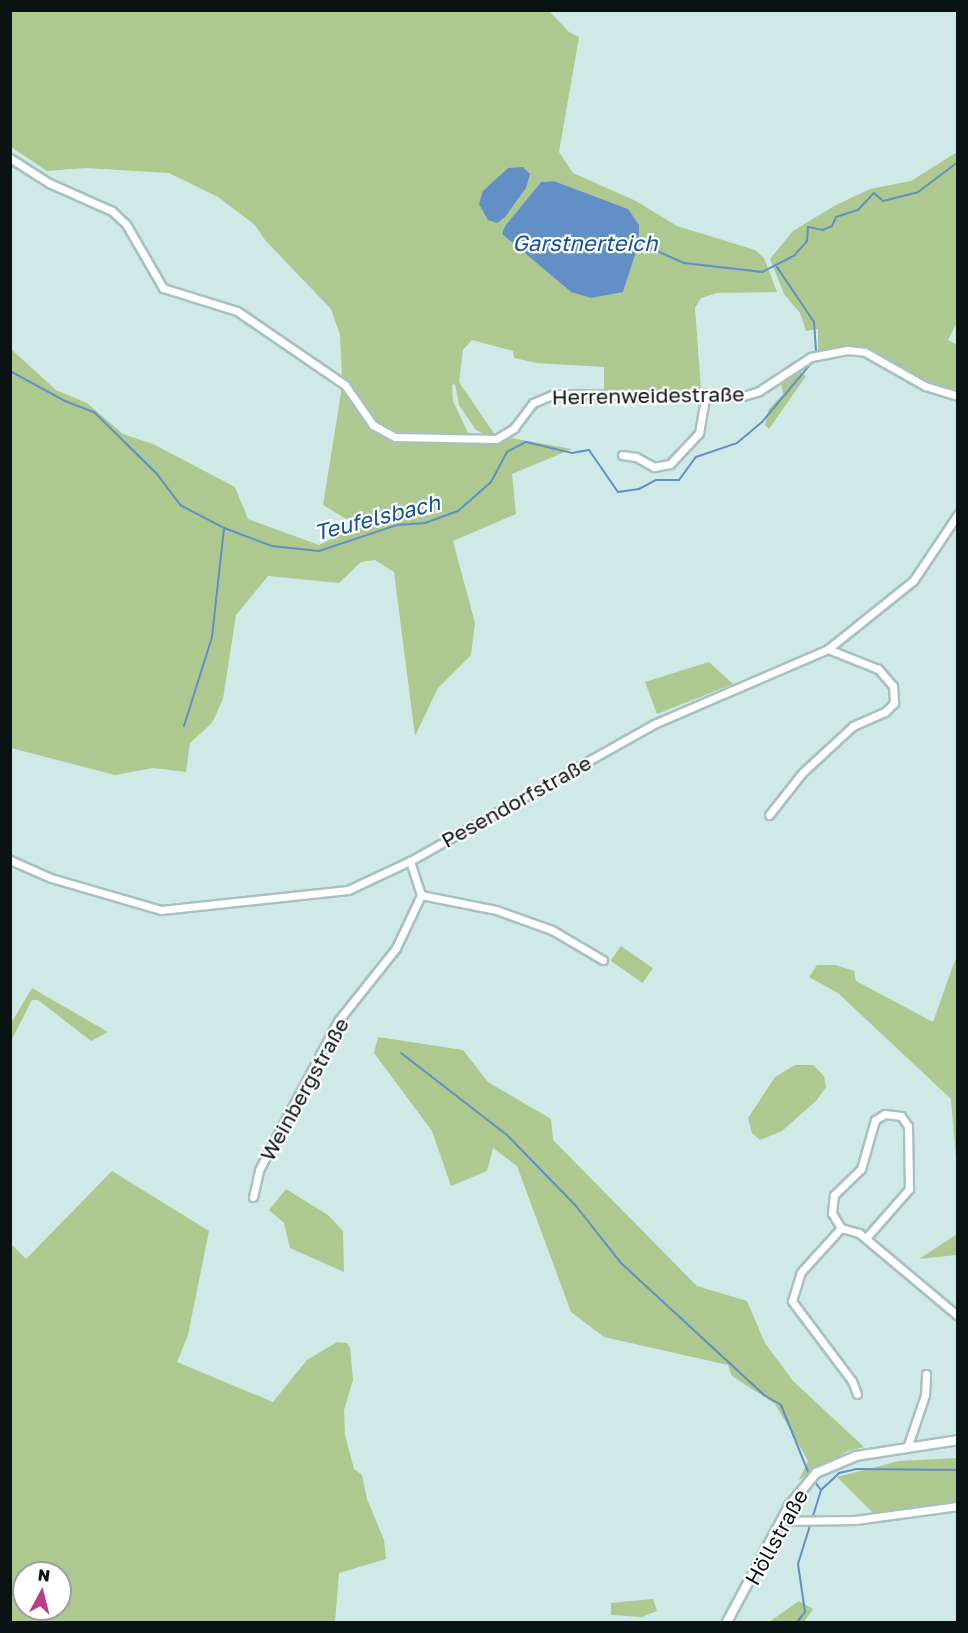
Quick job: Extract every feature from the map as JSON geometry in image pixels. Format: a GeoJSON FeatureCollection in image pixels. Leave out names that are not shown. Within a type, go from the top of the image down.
{"type":"FeatureCollection","features":[{"type":"Feature","properties":{"kind":"street","name":"Herrenweidestraße"},"geometry":{"type":"LineString","coordinates":[[10,158],[50,183],[111,211],[126,224],[163,288],[225,306],[244,315],[345,385],[373,425],[384,434],[407,439],[496,439],[514,428],[533,403],[554,394],[751,394],[811,357],[848,350],[865,352],[925,386],[957,396]]}},
{"type":"Feature","properties":{"kind":"street"},"geometry":{"type":"LineString","coordinates":[[622,455],[636,457],[654,467],[670,464],[699,433],[706,394]]}},
{"type":"Feature","properties":{"kind":"street","name":"Pesendorfstraße"},"geometry":{"type":"LineString","coordinates":[[10,860],[51,878],[160,910],[348,890],[410,861],[654,724],[828,649],[913,581],[957,514]]}},
{"type":"Feature","properties":{"kind":"street"},"geometry":{"type":"LineString","coordinates":[[768,816],[802,773],[853,726],[885,712],[894,703],[893,686],[878,669],[828,649]]}},
{"type":"Feature","properties":{"kind":"street"},"geometry":{"type":"LineString","coordinates":[[410,861],[421,896],[518,918],[552,930],[603,960]]}},
{"type":"Feature","properties":{"kind":"street","name":"Weinbergstraße"},"geometry":{"type":"LineString","coordinates":[[253,1197],[260,1170],[338,1021],[396,948],[421,896]]}},
{"type":"Feature","properties":{"kind":"street"},"geometry":{"type":"LineString","coordinates":[[866,1238],[909,1189],[908,1126],[901,1116],[885,1114],[875,1120],[861,1169],[834,1195],[832,1212],[841,1228],[866,1238],[956,1311]]}},
{"type":"Feature","properties":{"kind":"street"},"geometry":{"type":"LineString","coordinates":[[841,1228],[801,1272],[792,1301],[852,1381],[857,1394]]}},
{"type":"Feature","properties":{"kind":"street"},"geometry":{"type":"LineString","coordinates":[[907,1448],[925,1395],[926,1374]]}},
{"type":"Feature","properties":{"kind":"street","name":"Höllstraße"},"geometry":{"type":"LineString","coordinates":[[728,1623],[802,1486],[827,1467],[856,1456],[957,1440]]}},
{"type":"Feature","properties":{"kind":"street"},"geometry":{"type":"LineString","coordinates":[[782,1521],[800,1523],[855,1520],[957,1506]]}},
{"type":"Feature","properties":{"kind":"green space"},"geometry":{"type":"Polygon","coordinates":[[[10,11],[549,11],[569,32],[579,37],[559,152],[573,173],[636,201],[677,226],[755,250],[764,258],[777,292],[717,293],[701,298],[695,308],[701,390],[604,391],[604,367],[537,363],[514,358],[513,351],[472,340],[463,350],[459,382],[495,435],[488,436],[476,430],[459,405],[455,384],[452,385],[453,401],[468,433],[465,436],[392,433],[374,421],[356,390],[342,378],[340,335],[331,309],[265,240],[255,225],[218,197],[169,173],[86,168],[47,171],[11,147],[10,11]],[[554,181],[541,182],[505,226],[502,234],[571,292],[623,292],[639,243],[628,209],[554,181]]]}},
{"type":"Feature","properties":{"kind":"green space"},"geometry":{"type":"Polygon","coordinates":[[[957,152],[957,322],[948,340],[957,345],[957,393],[927,383],[858,348],[818,352],[818,329],[806,331],[800,313],[784,294],[770,259],[793,231],[834,206],[870,189],[911,181],[957,152]]]}},
{"type":"Feature","properties":{"kind":"green space"},"geometry":{"type":"Polygon","coordinates":[[[10,348],[56,390],[87,403],[123,434],[153,444],[235,487],[248,519],[319,545],[358,526],[323,505],[342,387],[372,431],[391,440],[489,444],[511,438],[572,449],[512,474],[516,514],[453,541],[475,623],[471,655],[438,688],[415,736],[394,572],[375,560],[361,562],[339,583],[268,576],[236,615],[223,699],[212,723],[190,743],[186,772],[153,768],[115,775],[11,748],[10,348]]]}},
{"type":"Feature","properties":{"kind":"green space"},"geometry":{"type":"Polygon","coordinates":[[[796,369],[806,376],[769,429],[765,425],[769,409],[783,394],[781,380],[796,369]]]}},
{"type":"Feature","properties":{"kind":"green space"},"geometry":{"type":"Polygon","coordinates":[[[709,662],[733,684],[657,714],[645,682],[709,662]]]}},
{"type":"Feature","properties":{"kind":"green space"},"geometry":{"type":"Polygon","coordinates":[[[621,946],[653,968],[643,983],[611,961],[621,946]]]}},
{"type":"Feature","properties":{"kind":"green space"},"geometry":{"type":"Polygon","coordinates":[[[955,960],[958,962],[957,1171],[951,1099],[838,993],[809,977],[817,965],[836,965],[854,971],[856,981],[933,1022],[955,960]]]}},
{"type":"Feature","properties":{"kind":"green space"},"geometry":{"type":"Polygon","coordinates":[[[32,988],[108,1032],[91,1041],[38,1000],[32,1000],[11,1041],[11,1023],[32,988]]]}},
{"type":"Feature","properties":{"kind":"green space"},"geometry":{"type":"Polygon","coordinates":[[[378,1037],[463,1050],[488,1082],[551,1119],[553,1140],[697,1286],[747,1301],[765,1343],[793,1381],[864,1447],[848,1451],[799,1480],[808,1461],[775,1404],[732,1376],[728,1365],[604,1337],[571,1312],[517,1166],[493,1148],[487,1171],[451,1186],[432,1131],[374,1053],[378,1037]]]}},
{"type":"Feature","properties":{"kind":"green space"},"geometry":{"type":"Polygon","coordinates":[[[795,1065],[813,1065],[824,1076],[826,1087],[817,1100],[782,1131],[760,1140],[752,1133],[748,1118],[775,1077],[795,1065]]]}},
{"type":"Feature","properties":{"kind":"green space"},"geometry":{"type":"Polygon","coordinates":[[[112,1171],[209,1231],[188,1335],[177,1362],[273,1402],[307,1360],[337,1342],[347,1343],[350,1348],[353,1380],[344,1410],[345,1435],[354,1469],[362,1475],[367,1499],[384,1540],[386,1559],[339,1573],[335,1622],[11,1622],[11,1244],[26,1259],[112,1171]]]}},
{"type":"Feature","properties":{"kind":"green space"},"geometry":{"type":"Polygon","coordinates":[[[286,1189],[328,1215],[343,1231],[344,1272],[290,1248],[284,1223],[269,1210],[286,1189]]]}},
{"type":"Feature","properties":{"kind":"green space"},"geometry":{"type":"Polygon","coordinates":[[[957,1234],[957,1255],[919,1259],[957,1234]]]}},
{"type":"Feature","properties":{"kind":"green space"},"geometry":{"type":"Polygon","coordinates":[[[957,1458],[957,1502],[874,1514],[837,1477],[899,1461],[957,1458]]]}},
{"type":"Feature","properties":{"kind":"green space"},"geometry":{"type":"Polygon","coordinates":[[[653,1599],[657,1611],[642,1617],[611,1615],[611,1603],[653,1599]]]}},
{"type":"Feature","properties":{"kind":"green space"},"geometry":{"type":"Polygon","coordinates":[[[799,1601],[813,1609],[804,1622],[769,1622],[799,1601]]]}},
{"type":"Feature","properties":{"kind":"water"},"geometry":{"type":"Polygon","coordinates":[[[523,167],[530,174],[526,188],[505,217],[497,223],[488,220],[479,204],[483,191],[508,168],[523,167]]]}},
{"type":"Feature","properties":{"kind":"water","name":"Garstnerteich"},"geometry":{"type":"Polygon","coordinates":[[[554,181],[628,209],[639,225],[639,243],[623,292],[591,298],[571,292],[502,234],[505,226],[541,182],[554,181]]]}},
{"type":"Feature","properties":{"kind":"waterway","name":"Teufelsbach"},"geometry":{"type":"LineString","coordinates":[[639,243],[684,263],[762,272],[794,256],[807,241],[808,227],[823,230],[832,226],[836,217],[858,210],[874,193],[883,201],[918,192],[958,162]]}},
{"type":"Feature","properties":{"kind":"waterway","name":"Teufelsbach"},"geometry":{"type":"LineString","coordinates":[[777,267],[814,322],[816,351]]}},
{"type":"Feature","properties":{"kind":"waterway","name":"Teufelsbach"},"geometry":{"type":"LineString","coordinates":[[10,371],[65,401],[94,412],[157,474],[180,505],[224,528],[272,546],[319,551],[397,525],[425,523],[458,511],[491,482],[507,452],[526,442],[572,453],[589,450],[618,492],[639,489],[656,480],[679,480],[696,457],[737,443],[762,422],[813,361]]}},
{"type":"Feature","properties":{"kind":"waterway"},"geometry":{"type":"LineString","coordinates":[[184,726],[212,637],[224,528]]}},
{"type":"Feature","properties":{"kind":"waterway"},"geometry":{"type":"LineString","coordinates":[[401,1053],[507,1135],[576,1206],[621,1263],[764,1395],[781,1405],[809,1474]]}},
{"type":"Feature","properties":{"kind":"waterway"},"geometry":{"type":"LineString","coordinates":[[797,1622],[805,1612],[798,1564],[821,1490],[839,1473],[857,1469],[958,1470]]}},
{"type":"Feature","properties":{"kind":"waterway"},"geometry":{"type":"LineString","coordinates":[[815,1482],[821,1490]]}}]}
